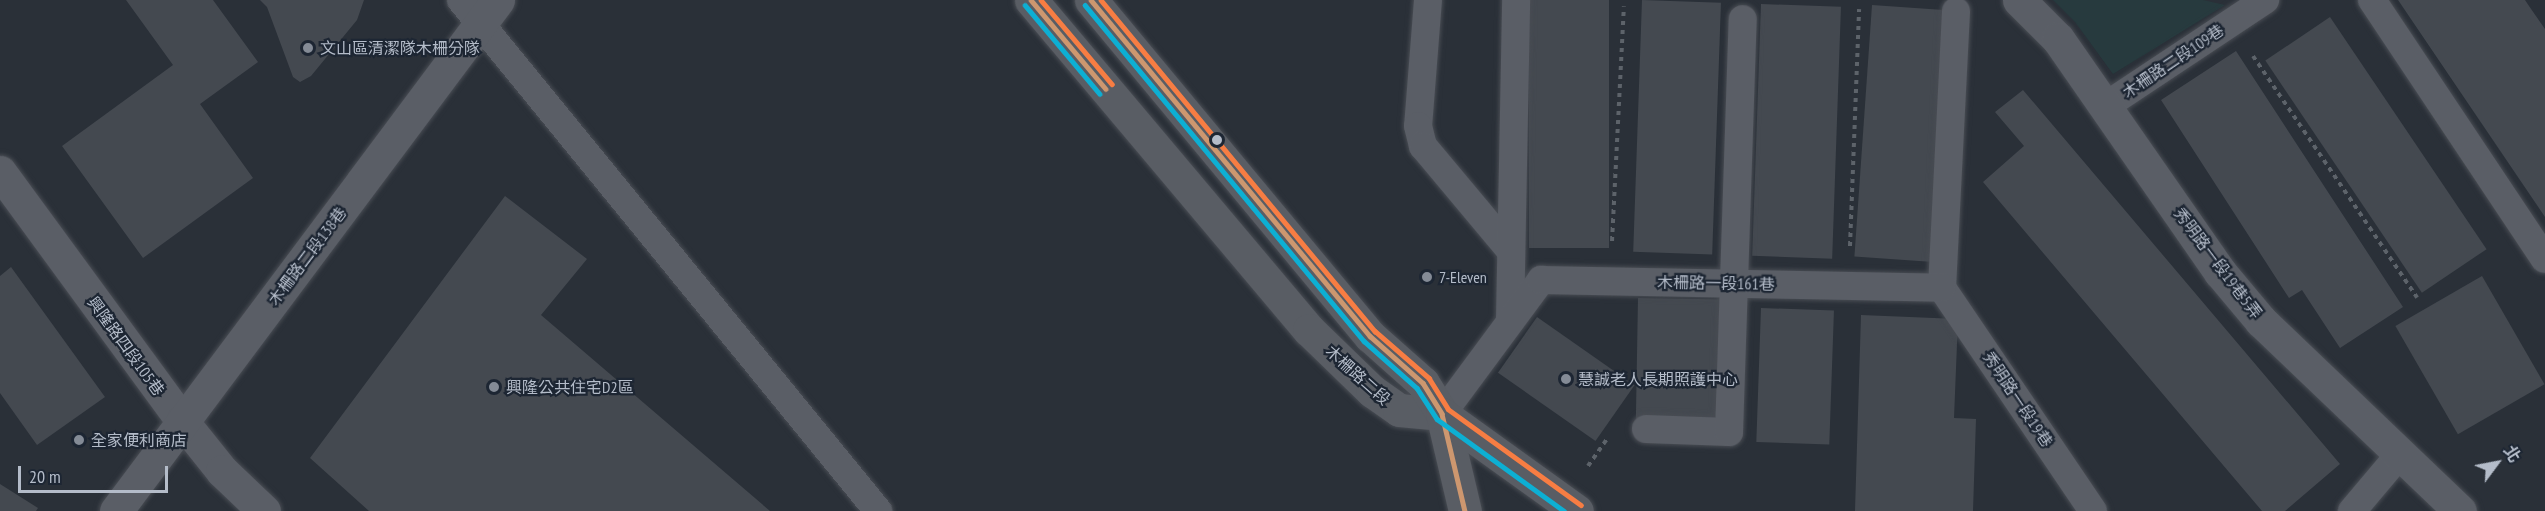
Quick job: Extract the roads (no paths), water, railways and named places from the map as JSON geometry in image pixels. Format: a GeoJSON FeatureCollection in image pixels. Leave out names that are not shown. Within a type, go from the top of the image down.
{"type":"FeatureCollection","features":[{"type":"Feature","properties":{"kind":"main road","name":"木柵路二段"},"geometry":{"type":"LineString","coordinates":[[1031,0],[1308,330],[1372,391],[1399,410],[1442,414]]}},
{"type":"Feature","properties":{"kind":"main road"},"geometry":{"type":"LineString","coordinates":[[1091,0],[1370,336],[1423,383],[1442,414],[1465,511]]}},
{"type":"Feature","properties":{"kind":"main road"},"geometry":{"type":"LineString","coordinates":[[1442,414],[1577,511]]}},
{"type":"Feature","properties":{"kind":"street","name":"木柵路二段109巷"},"geometry":{"type":"LineString","coordinates":[[2019,0],[2058,39],[2107,105]]}},
{"type":"Feature","properties":{"kind":"street","name":"木柵路二段138巷"},"geometry":{"type":"LineString","coordinates":[[116,511],[480,8]]}},
{"type":"Feature","properties":{"kind":"street","name":"秀明路一段19巷5弄"},"geometry":{"type":"LineString","coordinates":[[2107,105],[2220,272],[2261,321],[2460,511]]}},
{"type":"Feature","properties":{"kind":"street","name":"興隆路四段105巷"},"geometry":{"type":"LineString","coordinates":[[0,172],[182,421],[222,471],[264,511]]}},
{"type":"Feature","properties":{"kind":"lane"},"geometry":{"type":"LineString","coordinates":[[1428,0],[1418,126],[1423,146],[1510,250]]}},
{"type":"Feature","properties":{"kind":"lane"},"geometry":{"type":"LineString","coordinates":[[1510,321],[1516,0]]}},
{"type":"Feature","properties":{"kind":"lane","name":"木柵路二段109巷"},"geometry":{"type":"LineString","coordinates":[[2107,105],[2265,0]]}},
{"type":"Feature","properties":{"kind":"lane"},"geometry":{"type":"LineString","coordinates":[[2372,0],[2545,259]]}},
{"type":"Feature","properties":{"kind":"lane"},"geometry":{"type":"LineString","coordinates":[[480,8],[878,511]]}},
{"type":"Feature","properties":{"kind":"lane"},"geometry":{"type":"LineString","coordinates":[[1942,288],[1956,11]]}},
{"type":"Feature","properties":{"kind":"lane"},"geometry":{"type":"LineString","coordinates":[[1646,429],[1729,432],[1743,19]]}},
{"type":"Feature","properties":{"kind":"lane","name":"木柵路一段161巷"},"geometry":{"type":"LineString","coordinates":[[1442,414],[1541,280],[1942,288]]}},
{"type":"Feature","properties":{"kind":"lane","name":"秀明路一段19巷"},"geometry":{"type":"LineString","coordinates":[[1942,288],[2093,511]]}},
{"type":"Feature","properties":{"kind":"lane"},"geometry":{"type":"LineString","coordinates":[[2352,511],[2400,454]]}},
{"type":"Feature","properties":{"kind":"place","name":"文山區清潔隊木柵分隊"},"geometry":{"type":"Point","coordinates":[308,48]}},
{"type":"Feature","properties":{"kind":"place","name":"7-Eleven"},"geometry":{"type":"Point","coordinates":[1427,277]}},
{"type":"Feature","properties":{"kind":"place","name":"慧誠老人長期照護中心"},"geometry":{"type":"Point","coordinates":[1566,379]}},
{"type":"Feature","properties":{"kind":"place","name":"興隆公共住宅D2區"},"geometry":{"type":"Point","coordinates":[494,387]}},
{"type":"Feature","properties":{"kind":"place","name":"全家便利商店"},"geometry":{"type":"Point","coordinates":[79,440]}}]}
